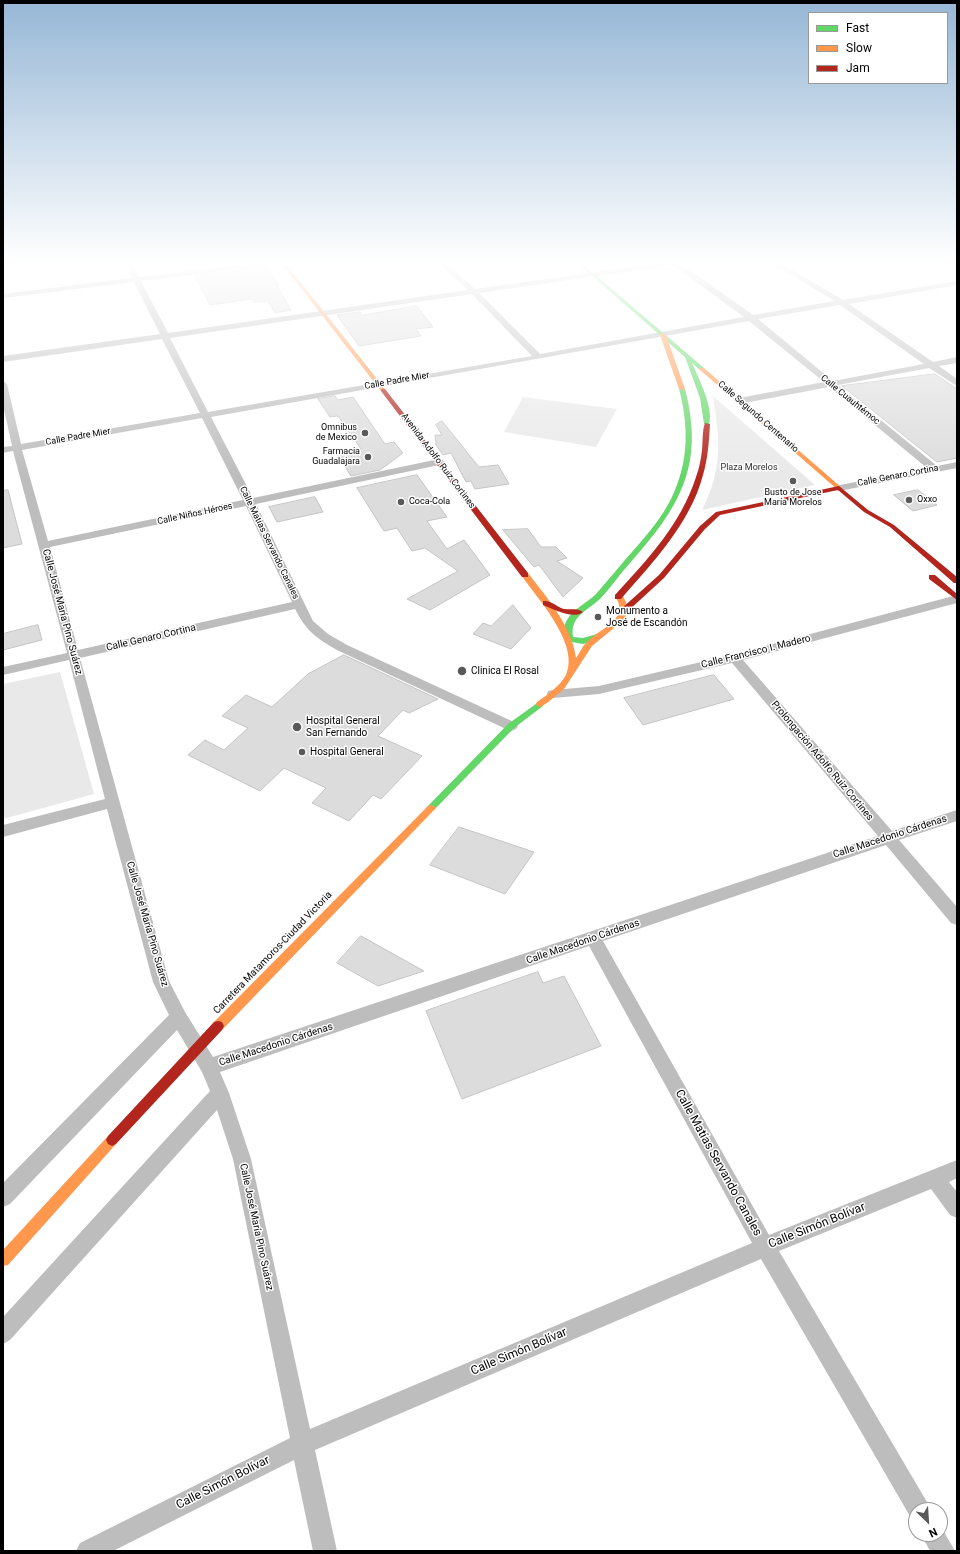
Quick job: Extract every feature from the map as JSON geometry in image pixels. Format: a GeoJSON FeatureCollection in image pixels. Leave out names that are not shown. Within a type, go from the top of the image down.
{"type":"FeatureCollection","features":[{"type":"Feature","properties":{"kind":"street"},"geometry":{"type":"LineString","coordinates":[[3,359],[181,333]]}},
{"type":"Feature","properties":{"kind":"street","name":"Avenida Adolfo Ruiz Cortines"},"geometry":{"type":"LineString","coordinates":[[338,333],[546,603],[569,639],[573,657],[571,673]]}},
{"type":"Feature","properties":{"kind":"street"},"geometry":{"type":"LineString","coordinates":[[514,333],[538,357]]}},
{"type":"Feature","properties":{"kind":"street","name":"Calle Padre Mier"},"geometry":{"type":"LineString","coordinates":[[10,449],[671,333]]}},
{"type":"Feature","properties":{"kind":"street","name":"Calle Cuauhtémoc"},"geometry":{"type":"LineString","coordinates":[[769,333],[935,469]]}},
{"type":"Feature","properties":{"kind":"street"},"geometry":{"type":"LineString","coordinates":[[885,333],[957,384]]}},
{"type":"Feature","properties":{"kind":"street"},"geometry":{"type":"LineString","coordinates":[[663,334],[687,408],[689,436],[683,479],[665,516],[651,536],[593,602],[579,612],[568,625],[567,633],[569,639],[583,641],[597,637],[618,622],[625,609],[635,602],[668,570],[709,520],[718,513],[839,488]]}},
{"type":"Feature","properties":{"kind":"street","name":"Calle Segundo Centenario"},"geometry":{"type":"LineString","coordinates":[[663,334],[866,511],[892,526],[957,581]]}},
{"type":"Feature","properties":{"kind":"street","name":"Calle Matías Servando Canales"},"geometry":{"type":"LineString","coordinates":[[164,335],[250,503],[308,623],[324,637],[343,648],[511,726]]}},
{"type":"Feature","properties":{"kind":"street"},"geometry":{"type":"LineString","coordinates":[[618,597],[658,553],[678,526],[691,504],[701,480],[706,459],[708,430],[706,411],[701,390],[686,354]]}},
{"type":"Feature","properties":{"kind":"street"},"geometry":{"type":"LineString","coordinates":[[701,390],[740,401],[957,360]]}},
{"type":"Feature","properties":{"kind":"street","name":"Calle José María Pino Suárez"},"geometry":{"type":"LineString","coordinates":[[3,384],[10,449],[44,546],[161,982],[179,1017],[209,1067],[220,1093],[242,1159],[325,1551]]}},
{"type":"Feature","properties":{"kind":"street"},"geometry":{"type":"LineString","coordinates":[[687,457],[706,459]]}},
{"type":"Feature","properties":{"kind":"street","name":"Calle Niños Héroes"},"geometry":{"type":"LineString","coordinates":[[44,546],[438,462]]}},
{"type":"Feature","properties":{"kind":"street","name":"Calle Genaro Cortina"},"geometry":{"type":"LineString","coordinates":[[839,488],[957,465]]}},
{"type":"Feature","properties":{"kind":"street","name":"Calle Segundo Centenario"},"geometry":{"type":"LineString","coordinates":[[866,511],[879,530]]}},
{"type":"Feature","properties":{"kind":"street"},"geometry":{"type":"LineString","coordinates":[[927,572],[957,599]]}},
{"type":"Feature","properties":{"kind":"street"},"geometry":{"type":"LineString","coordinates":[[593,602],[608,597],[618,597],[623,602],[625,609]]}},
{"type":"Feature","properties":{"kind":"street","name":"Calle Francisco I. Madero"},"geometry":{"type":"LineString","coordinates":[[553,694],[599,690],[735,658],[957,599]]}},
{"type":"Feature","properties":{"kind":"street"},"geometry":{"type":"LineString","coordinates":[[546,603],[567,612],[579,612]]}},
{"type":"Feature","properties":{"kind":"street","name":"Calle Genaro Cortina"},"geometry":{"type":"LineString","coordinates":[[3,670],[73,656],[299,604]]}},
{"type":"Feature","properties":{"kind":"street","name":"Carretera Matamoros-Ciudad Victoria"},"geometry":{"type":"LineString","coordinates":[[3,1260],[197,1047],[511,726],[553,694],[571,673],[591,642],[597,637]]}},
{"type":"Feature","properties":{"kind":"street","name":"Prolongación Adolfo Ruiz Cortines"},"geometry":{"type":"LineString","coordinates":[[735,658],[957,918]]}},
{"type":"Feature","properties":{"kind":"street"},"geometry":{"type":"LineString","coordinates":[[3,831],[112,802]]}},
{"type":"Feature","properties":{"kind":"street","name":"Calle Macedonio Cárdenas"},"geometry":{"type":"LineString","coordinates":[[209,1067],[593,939],[887,837],[957,815]]}},
{"type":"Feature","properties":{"kind":"street","name":"Calle Matías Servando Canales"},"geometry":{"type":"LineString","coordinates":[[593,939],[765,1247],[914,1502]]}},
{"type":"Feature","properties":{"kind":"street"},"geometry":{"type":"LineString","coordinates":[[3,1197],[179,1017]]}},
{"type":"Feature","properties":{"kind":"street"},"geometry":{"type":"LineString","coordinates":[[3,1333],[220,1093]]}},
{"type":"Feature","properties":{"kind":"street","name":"Calle Simón Bolívar"},"geometry":{"type":"LineString","coordinates":[[88,1551],[302,1444],[765,1247],[957,1169]]}},
{"type":"Feature","properties":{"kind":"street"},"geometry":{"type":"LineString","coordinates":[[935,1178],[957,1208]]}},
{"type":"Feature","properties":{"kind":"street"},"geometry":{"type":"LineString","coordinates":[[938,1542],[943,1551]]}},
{"type":"Feature","properties":{"kind":"green space","name":"Plaza Morelos"},"geometry":{"type":"Polygon","coordinates":[[[713,396],[815,485],[702,510],[714,481],[717,467],[718,441],[713,396]]]}},
{"type":"Feature","properties":{"kind":"green space"},"geometry":{"type":"Polygon","coordinates":[[[523,397],[617,409],[596,447],[504,432],[523,397]]]}},
{"type":"Feature","properties":{"kind":"green space"},"geometry":{"type":"Polygon","coordinates":[[[60,672],[94,794],[3,819],[3,684],[60,672]]]}},
{"type":"Feature","properties":{"kind":"building"},"geometry":{"type":"Polygon","coordinates":[[[349,333],[419,333],[421,336],[359,346],[349,333]]]}},
{"type":"Feature","properties":{"kind":"building"},"geometry":{"type":"Polygon","coordinates":[[[935,374],[957,389],[957,458],[937,462],[842,386],[935,374]]]}},
{"type":"Feature","properties":{"kind":"building"},"geometry":{"type":"Polygon","coordinates":[[[335,396],[338,400],[353,397],[385,444],[394,442],[403,453],[380,470],[351,476],[337,454],[361,449],[338,416],[330,417],[318,399],[335,396]]]}},
{"type":"Feature","properties":{"kind":"building"},"geometry":{"type":"Polygon","coordinates":[[[442,421],[479,467],[498,465],[509,484],[475,489],[471,481],[466,482],[451,453],[443,455],[436,445],[435,435],[442,435],[436,425],[442,421]]]}},
{"type":"Feature","properties":{"kind":"building"},"geometry":{"type":"Polygon","coordinates":[[[417,475],[447,517],[427,521],[447,549],[464,540],[490,575],[430,610],[407,599],[458,571],[425,548],[412,551],[397,528],[384,531],[357,488],[417,475]]]}},
{"type":"Feature","properties":{"kind":"building"},"geometry":{"type":"Polygon","coordinates":[[[8,490],[22,544],[3,548],[3,491],[8,490]]]}},
{"type":"Feature","properties":{"kind":"building","name":"Oxxo"},"geometry":{"type":"Polygon","coordinates":[[[918,490],[937,505],[913,511],[894,495],[918,490]]]}},
{"type":"Feature","properties":{"kind":"building"},"geometry":{"type":"Polygon","coordinates":[[[315,497],[323,512],[277,522],[269,507],[315,497]]]}},
{"type":"Feature","properties":{"kind":"building"},"geometry":{"type":"Polygon","coordinates":[[[528,529],[541,547],[556,547],[567,558],[557,561],[583,578],[563,597],[539,565],[534,567],[503,530],[528,529]]]}},
{"type":"Feature","properties":{"kind":"building"},"geometry":{"type":"Polygon","coordinates":[[[513,605],[531,628],[511,649],[473,634],[483,623],[491,626],[513,605]]]}},
{"type":"Feature","properties":{"kind":"building"},"geometry":{"type":"Polygon","coordinates":[[[38,625],[42,640],[3,650],[3,634],[38,625]]]}},
{"type":"Feature","properties":{"kind":"building","name":"Hospital General"},"geometry":{"type":"Polygon","coordinates":[[[344,655],[438,699],[409,713],[403,710],[378,736],[422,756],[381,799],[373,795],[349,821],[312,803],[326,788],[284,768],[260,791],[188,755],[205,740],[224,750],[248,728],[222,716],[246,695],[272,707],[308,674],[344,655]]]}},
{"type":"Feature","properties":{"kind":"building"},"geometry":{"type":"Polygon","coordinates":[[[714,675],[734,699],[643,725],[624,698],[714,675]]]}},
{"type":"Feature","properties":{"kind":"building"},"geometry":{"type":"Polygon","coordinates":[[[459,827],[534,852],[505,894],[430,865],[459,827]]]}},
{"type":"Feature","properties":{"kind":"building"},"geometry":{"type":"Polygon","coordinates":[[[361,936],[424,971],[378,986],[337,963],[361,936]]]}},
{"type":"Feature","properties":{"kind":"building"},"geometry":{"type":"Polygon","coordinates":[[[538,972],[543,983],[564,976],[601,1046],[462,1099],[426,1011],[538,972]]]}},
{"type":"Feature","properties":{"kind":"traffic: fast"},"geometry":{"type":"LineString","coordinates":[[660,333],[702,369]]}},
{"type":"Feature","properties":{"kind":"traffic: fast"},"geometry":{"type":"LineString","coordinates":[[687,358],[703,398],[707,415],[707,424]]}},
{"type":"Feature","properties":{"kind":"traffic: fast"},"geometry":{"type":"LineString","coordinates":[[597,637],[583,641],[569,639],[569,623],[576,614],[594,600],[645,542],[660,523],[673,502],[683,479],[688,454],[688,415],[682,389]]}},
{"type":"Feature","properties":{"kind":"traffic: fast"},"geometry":{"type":"LineString","coordinates":[[431,808],[511,726],[540,704]]}},
{"type":"Feature","properties":{"kind":"traffic: slow"},"geometry":{"type":"LineString","coordinates":[[338,333],[383,390]]}},
{"type":"Feature","properties":{"kind":"traffic: slow"},"geometry":{"type":"LineString","coordinates":[[663,335],[682,389]]}},
{"type":"Feature","properties":{"kind":"traffic: slow"},"geometry":{"type":"LineString","coordinates":[[702,369],[840,489]]}},
{"type":"Feature","properties":{"kind":"traffic: slow"},"geometry":{"type":"LineString","coordinates":[[525,575],[559,622],[571,650],[573,663],[570,674],[561,687],[540,704]]}},
{"type":"Feature","properties":{"kind":"traffic: slow"},"geometry":{"type":"LineString","coordinates":[[571,673],[589,644],[622,617],[624,607],[620,598]]}},
{"type":"Feature","properties":{"kind":"traffic: slow"},"geometry":{"type":"LineString","coordinates":[[218,1026],[431,808]]}},
{"type":"Feature","properties":{"kind":"traffic: slow"},"geometry":{"type":"LineString","coordinates":[[3,1260],[112,1140]]}},
{"type":"Feature","properties":{"kind":"traffic: jam"},"geometry":{"type":"LineString","coordinates":[[383,390],[525,575]]}},
{"type":"Feature","properties":{"kind":"traffic: jam"},"geometry":{"type":"LineString","coordinates":[[618,597],[667,539],[691,498],[700,476],[705,451],[707,424]]}},
{"type":"Feature","properties":{"kind":"traffic: jam"},"geometry":{"type":"LineString","coordinates":[[625,609],[648,591],[662,577],[703,527],[718,513],[839,488]]}},
{"type":"Feature","properties":{"kind":"traffic: jam"},"geometry":{"type":"LineString","coordinates":[[840,489],[866,511],[892,526],[957,581]]}},
{"type":"Feature","properties":{"kind":"traffic: jam"},"geometry":{"type":"LineString","coordinates":[[932,577],[957,598]]}},
{"type":"Feature","properties":{"kind":"traffic: jam"},"geometry":{"type":"LineString","coordinates":[[546,603],[563,611],[579,612]]}},
{"type":"Feature","properties":{"kind":"traffic: jam"},"geometry":{"type":"LineString","coordinates":[[112,1140],[218,1026]]}},
{"type":"Feature","properties":{"kind":"place","name":"Omnibus de Mexico"},"geometry":{"type":"Point","coordinates":[365,433]}},
{"type":"Feature","properties":{"kind":"place","name":"Farmacia Guadalajara"},"geometry":{"type":"Point","coordinates":[368,457]}},
{"type":"Feature","properties":{"kind":"place","name":"Busto de Jose María Morelos"},"geometry":{"type":"Point","coordinates":[793,481]}},
{"type":"Feature","properties":{"kind":"place","name":"Oxxo"},"geometry":{"type":"Point","coordinates":[909,500]}},
{"type":"Feature","properties":{"kind":"place","name":"Coca-Cola"},"geometry":{"type":"Point","coordinates":[401,502]}},
{"type":"Feature","properties":{"kind":"place","name":"Monumento a José de Escandón"},"geometry":{"type":"Point","coordinates":[598,617]}},
{"type":"Feature","properties":{"kind":"place","name":"Clinica El Rosal"},"geometry":{"type":"Point","coordinates":[462,671]}},
{"type":"Feature","properties":{"kind":"place","name":"Hospital General San Fernando"},"geometry":{"type":"Point","coordinates":[297,727]}},
{"type":"Feature","properties":{"kind":"place","name":"Hospital General"},"geometry":{"type":"Point","coordinates":[302,752]}}]}
